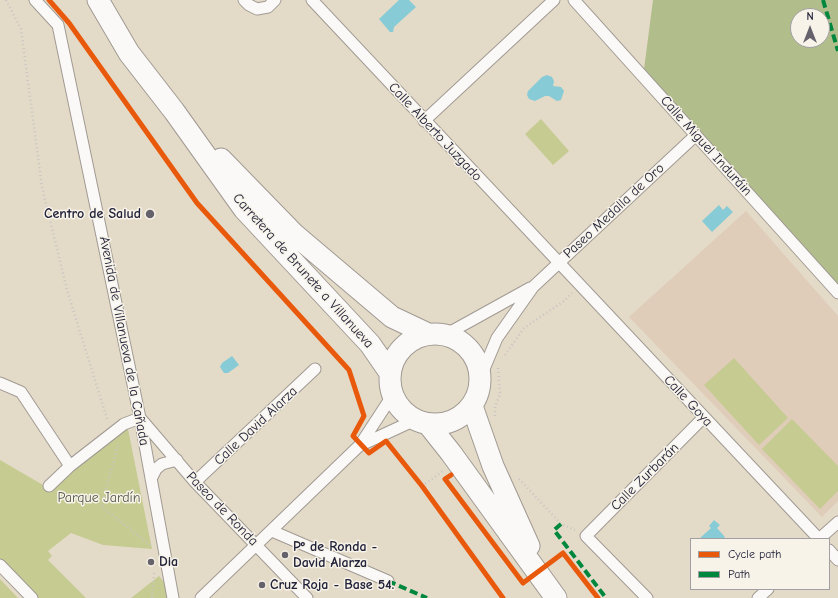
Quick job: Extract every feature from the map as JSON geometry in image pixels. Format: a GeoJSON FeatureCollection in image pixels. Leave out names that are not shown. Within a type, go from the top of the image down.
{"type":"FeatureCollection","features":[{"type":"Feature","properties":{"kind":"highway","name":"Carretera de Brunete a Villanueva"},"geometry":{"type":"LineString","coordinates":[[98,0],[129,53],[174,110],[244,209],[370,344],[390,373]]}},
{"type":"Feature","properties":{"kind":"highway","name":"Carretera de Brunete a Villanueva"},"geometry":{"type":"LineString","coordinates":[[174,110],[294,234],[392,317],[436,334]]}},
{"type":"Feature","properties":{"kind":"highway"},"geometry":{"type":"LineString","coordinates":[[421,422],[444,424],[460,418],[472,406],[480,386],[481,376],[475,357],[462,343],[436,334],[414,339],[402,347],[394,359],[390,373],[392,396],[405,414],[421,422],[451,453],[552,593]]}},
{"type":"Feature","properties":{"kind":"highway"},"geometry":{"type":"LineString","coordinates":[[472,406],[493,466],[552,593]]}},
{"type":"Feature","properties":{"kind":"street","name":"Avenida de Villanueva de la Cañada"},"geometry":{"type":"LineString","coordinates":[[35,0],[58,25],[140,418],[173,598]]}},
{"type":"Feature","properties":{"kind":"street"},"geometry":{"type":"LineString","coordinates":[[244,0],[248,6],[257,9],[272,4]]}},
{"type":"Feature","properties":{"kind":"street","name":"Calle Alberto Juzgado"},"geometry":{"type":"LineString","coordinates":[[312,0],[558,263]]}},
{"type":"Feature","properties":{"kind":"street"},"geometry":{"type":"LineString","coordinates":[[424,121],[554,0]]}},
{"type":"Feature","properties":{"kind":"street","name":"Calle Miguel Induráin"},"geometry":{"type":"LineString","coordinates":[[574,0],[838,293]]}},
{"type":"Feature","properties":{"kind":"street","name":"Paseo Medalla de Oro"},"geometry":{"type":"LineString","coordinates":[[481,376],[497,338],[532,287],[696,135]]}},
{"type":"Feature","properties":{"kind":"street","name":"Calle Goya"},"geometry":{"type":"LineString","coordinates":[[558,263],[818,538]]}},
{"type":"Feature","properties":{"kind":"street","name":"Paseo Medalla de Oro"},"geometry":{"type":"LineString","coordinates":[[436,334],[532,287]]}},
{"type":"Feature","properties":{"kind":"street","name":"Calle David Alarza"},"geometry":{"type":"LineString","coordinates":[[195,482],[315,369]]}},
{"type":"Feature","properties":{"kind":"street"},"geometry":{"type":"LineString","coordinates":[[0,383],[20,392],[70,466]]}},
{"type":"Feature","properties":{"kind":"street"},"geometry":{"type":"LineString","coordinates":[[201,598],[360,445],[392,396]]}},
{"type":"Feature","properties":{"kind":"street","name":"Calle Zurbarán"},"geometry":{"type":"LineString","coordinates":[[586,536],[704,417]]}},
{"type":"Feature","properties":{"kind":"street"},"geometry":{"type":"LineString","coordinates":[[49,486],[70,466],[124,424],[140,418]]}},
{"type":"Feature","properties":{"kind":"street","name":"Paseo de Ronda"},"geometry":{"type":"LineString","coordinates":[[140,418],[195,482],[257,545],[306,598]]}},
{"type":"Feature","properties":{"kind":"street"},"geometry":{"type":"LineString","coordinates":[[360,445],[421,422]]}},
{"type":"Feature","properties":{"kind":"street"},"geometry":{"type":"LineString","coordinates":[[151,479],[156,469],[162,464],[177,460]]}},
{"type":"Feature","properties":{"kind":"street"},"geometry":{"type":"LineString","coordinates":[[820,538],[838,522]]}},
{"type":"Feature","properties":{"kind":"street"},"geometry":{"type":"LineString","coordinates":[[272,530],[388,581]]}},
{"type":"Feature","properties":{"kind":"street"},"geometry":{"type":"LineString","coordinates":[[586,536],[647,598]]}},
{"type":"Feature","properties":{"kind":"street"},"geometry":{"type":"LineString","coordinates":[[830,551],[838,560]]}},
{"type":"Feature","properties":{"kind":"street"},"geometry":{"type":"LineString","coordinates":[[0,565],[32,598]]}},
{"type":"Feature","properties":{"kind":"street"},"geometry":{"type":"LineString","coordinates":[[758,598],[767,590]]}},
{"type":"Feature","properties":{"kind":"path"},"geometry":{"type":"LineString","coordinates":[[6,0],[21,28],[42,187],[67,290],[108,422],[124,424],[101,506],[150,545]]}},
{"type":"Feature","properties":{"kind":"path"},"geometry":{"type":"LineString","coordinates":[[502,358],[524,328],[564,301],[579,285]]}},
{"type":"Feature","properties":{"kind":"path"},"geometry":{"type":"LineString","coordinates":[[494,423],[495,407],[500,394],[498,365]]}},
{"type":"Feature","properties":{"kind":"path"},"geometry":{"type":"LineString","coordinates":[[422,486],[446,469],[448,472]]}},
{"type":"Feature","properties":{"kind":"path"},"geometry":{"type":"LineString","coordinates":[[518,478],[561,524],[586,536]]}},
{"type":"Feature","properties":{"kind":"path"},"geometry":{"type":"LineString","coordinates":[[152,598],[155,566]]}},
{"type":"Feature","properties":{"kind":"shaded area"},"geometry":{"type":"Polygon","coordinates":[[[746,211],[838,316],[838,501],[822,517],[629,317],[746,211]]]}},
{"type":"Feature","properties":{"kind":"green space"},"geometry":{"type":"Polygon","coordinates":[[[653,0],[838,0],[838,293],[643,77],[653,0]]]}},
{"type":"Feature","properties":{"kind":"green space"},"geometry":{"type":"Polygon","coordinates":[[[541,119],[569,151],[553,165],[525,134],[541,119]]]}},
{"type":"Feature","properties":{"kind":"green space"},"geometry":{"type":"Polygon","coordinates":[[[734,358],[788,418],[759,445],[704,385],[734,358]]]}},
{"type":"Feature","properties":{"kind":"green space"},"geometry":{"type":"Polygon","coordinates":[[[792,419],[838,466],[838,491],[820,509],[762,449],[792,419]]]}},
{"type":"Feature","properties":{"kind":"green space","name":"Parque Jardín"},"geometry":{"type":"Polygon","coordinates":[[[128,429],[152,549],[103,545],[71,533],[48,551],[52,556],[48,560],[86,598],[38,598],[0,562],[0,460],[50,489],[81,457],[128,429]]]}},
{"type":"Feature","properties":{"kind":"green space"},"geometry":{"type":"Polygon","coordinates":[[[159,576],[171,591],[166,598],[131,598],[159,576]]]}},
{"type":"Feature","properties":{"kind":"green space"},"geometry":{"type":"Polygon","coordinates":[[[0,579],[18,598],[0,598],[0,579]]]}},
{"type":"Feature","properties":{"kind":"water"},"geometry":{"type":"Polygon","coordinates":[[[399,0],[409,0],[416,7],[394,27],[393,32],[390,32],[379,19],[399,0]]]}},
{"type":"Feature","properties":{"kind":"water"},"geometry":{"type":"Polygon","coordinates":[[[547,75],[552,77],[554,81],[553,86],[561,87],[564,91],[561,100],[557,101],[549,96],[545,96],[535,101],[529,99],[527,95],[528,91],[542,77],[547,75]]]}},
{"type":"Feature","properties":{"kind":"water"},"geometry":{"type":"Polygon","coordinates":[[[719,205],[723,210],[727,206],[733,212],[712,232],[702,221],[719,205]]]}},
{"type":"Feature","properties":{"kind":"water"},"geometry":{"type":"Polygon","coordinates":[[[232,356],[239,365],[228,373],[224,373],[220,367],[222,363],[232,356]]]}},
{"type":"Feature","properties":{"kind":"water"},"geometry":{"type":"Polygon","coordinates":[[[714,520],[720,525],[717,528],[725,537],[700,538],[711,528],[709,526],[714,520]]]}},
{"type":"Feature","properties":{"kind":"marked path"},"geometry":{"type":"LineString","coordinates":[[823,0],[838,51]]}},
{"type":"Feature","properties":{"kind":"marked path"},"geometry":{"type":"LineString","coordinates":[[561,524],[554,530],[606,598]]}},
{"type":"Feature","properties":{"kind":"marked path"},"geometry":{"type":"LineString","coordinates":[[388,581],[427,598]]}},
{"type":"Feature","properties":{"kind":"cycle path"},"geometry":{"type":"LineString","coordinates":[[49,0],[69,23],[197,203],[349,370],[364,416],[353,436],[369,453],[386,441],[422,486],[503,598]]}},
{"type":"Feature","properties":{"kind":"cycle path"},"geometry":{"type":"LineString","coordinates":[[451,475],[445,479],[523,583],[563,553],[598,598]]}},
{"type":"Feature","properties":{"kind":"place","name":"Centro de Salud"},"geometry":{"type":"Point","coordinates":[150,214]}},
{"type":"Feature","properties":{"kind":"place","name":"Pº de Ronda - David Alarza"},"geometry":{"type":"Point","coordinates":[285,555]}},
{"type":"Feature","properties":{"kind":"place","name":"Dia"},"geometry":{"type":"Point","coordinates":[151,562]}},
{"type":"Feature","properties":{"kind":"place","name":"Cruz Roja - Base 54."},"geometry":{"type":"Point","coordinates":[262,585]}}]}
